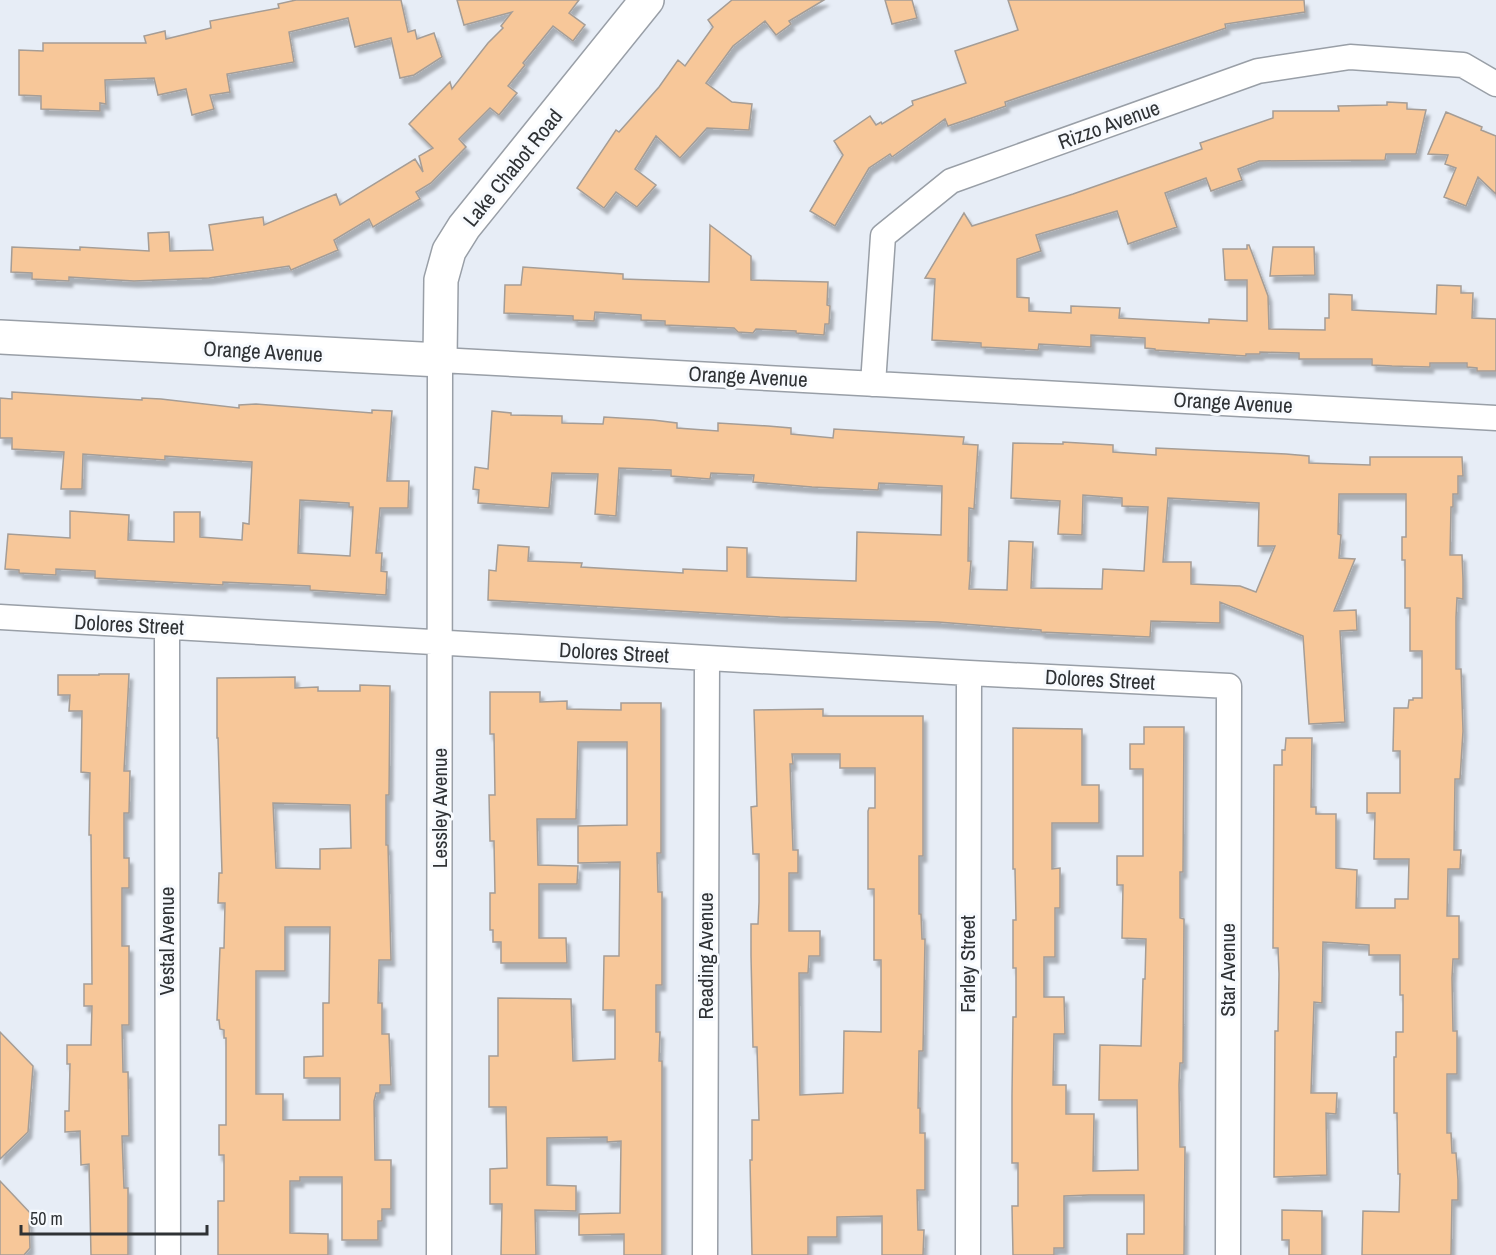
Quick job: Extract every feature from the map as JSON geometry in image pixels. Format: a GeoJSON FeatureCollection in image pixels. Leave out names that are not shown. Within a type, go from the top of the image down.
{"type":"FeatureCollection","features":[{"type":"Feature","properties":{"kind":"street","name":"Lake Chabot Road"},"geometry":{"type":"LineString","coordinates":[[440,360],[441,280],[449,251],[464,227],[647,0]]}},
{"type":"Feature","properties":{"kind":"street","name":"Rizzo Avenue"},"geometry":{"type":"LineString","coordinates":[[873,384],[883,236],[951,181],[1258,71],[1350,57],[1464,65],[1496,84]]}},
{"type":"Feature","properties":{"kind":"street","name":"Orange Avenue"},"geometry":{"type":"LineString","coordinates":[[0,338],[1496,418]]}},
{"type":"Feature","properties":{"kind":"street","name":"Lessley Avenue"},"geometry":{"type":"LineString","coordinates":[[439,1255],[440,360]]}},
{"type":"Feature","properties":{"kind":"street","name":"Dolores Street"},"geometry":{"type":"LineString","coordinates":[[0,617],[1229,686]]}},
{"type":"Feature","properties":{"kind":"street","name":"Vestal Avenue"},"geometry":{"type":"LineString","coordinates":[[167,627],[168,1255]]}},
{"type":"Feature","properties":{"kind":"street","name":"Reading Avenue"},"geometry":{"type":"LineString","coordinates":[[705,1255],[707,658]]}},
{"type":"Feature","properties":{"kind":"street","name":"Farley Street"},"geometry":{"type":"LineString","coordinates":[[968,1255],[969,673]]}},
{"type":"Feature","properties":{"kind":"street","name":"Star Avenue"},"geometry":{"type":"LineString","coordinates":[[1228,1255],[1229,686]]}},
{"type":"Feature","properties":{"kind":"building"},"geometry":{"type":"Polygon","coordinates":[[[296,0],[401,0],[408,32],[415,30],[417,39],[434,33],[442,57],[414,75],[400,78],[391,38],[355,47],[348,18],[289,32],[294,62],[227,74],[230,92],[210,95],[214,109],[192,115],[186,89],[158,95],[154,78],[105,80],[106,104],[100,103],[100,111],[41,109],[41,96],[19,95],[19,50],[43,51],[43,43],[146,43],[144,36],[165,31],[166,39],[211,28],[210,21],[279,8],[278,4],[296,0]]]}},
{"type":"Feature","properties":{"kind":"building"},"geometry":{"type":"Polygon","coordinates":[[[457,0],[579,0],[569,13],[585,25],[573,41],[553,26],[523,63],[525,65],[508,86],[517,93],[499,115],[490,108],[459,139],[466,147],[431,183],[416,192],[420,199],[373,227],[369,219],[334,240],[338,250],[291,270],[289,266],[209,278],[134,281],[69,277],[69,281],[32,279],[32,273],[11,272],[12,247],[80,250],[80,247],[149,251],[148,233],[169,232],[170,251],[213,250],[209,225],[263,217],[264,225],[336,194],[340,205],[415,159],[423,172],[419,156],[433,148],[409,124],[450,82],[452,89],[488,43],[503,28],[501,26],[512,12],[464,25],[457,0]]]}},
{"type":"Feature","properties":{"kind":"building"},"geometry":{"type":"Polygon","coordinates":[[[732,0],[824,0],[789,21],[791,24],[776,35],[765,21],[733,46],[706,83],[732,102],[752,104],[749,130],[707,128],[680,158],[656,136],[635,169],[656,185],[637,207],[616,192],[604,208],[577,188],[616,130],[619,132],[659,87],[678,60],[685,66],[713,27],[708,20],[732,0]]]}},
{"type":"Feature","properties":{"kind":"building"},"geometry":{"type":"Polygon","coordinates":[[[885,0],[912,0],[917,18],[892,24],[885,0]]]}},
{"type":"Feature","properties":{"kind":"building"},"geometry":{"type":"Polygon","coordinates":[[[1008,0],[1304,0],[1305,12],[1225,24],[1226,28],[1005,102],[1006,106],[969,119],[948,126],[945,119],[892,157],[890,154],[869,168],[835,226],[810,211],[843,155],[834,141],[870,116],[876,125],[881,122],[882,124],[913,105],[912,101],[966,83],[955,51],[1018,30],[1008,0]]]}},
{"type":"Feature","properties":{"kind":"building"},"geometry":{"type":"Polygon","coordinates":[[[1387,102],[1407,103],[1407,109],[1426,110],[1416,154],[1386,154],[1385,160],[1259,161],[1238,169],[1242,180],[1211,191],[1206,178],[1165,193],[1177,227],[1128,244],[1117,211],[1036,235],[1041,251],[1017,259],[1017,297],[1029,298],[1029,311],[1071,313],[1071,306],[1120,308],[1119,318],[1209,323],[1209,319],[1247,321],[1247,280],[1225,280],[1223,249],[1247,249],[1249,245],[1268,296],[1269,329],[1325,330],[1325,318],[1329,318],[1329,294],[1352,295],[1352,310],[1436,314],[1437,285],[1461,286],[1461,293],[1473,293],[1472,318],[1496,319],[1496,371],[1477,371],[1477,368],[1467,367],[1467,363],[1430,363],[1430,367],[1392,366],[1372,365],[1372,359],[1299,359],[1299,353],[1260,352],[1260,354],[1246,354],[1246,356],[1155,350],[1145,348],[1145,338],[1091,335],[1091,347],[1039,344],[1038,350],[981,347],[981,343],[932,340],[935,279],[925,278],[964,213],[972,226],[1073,194],[1202,149],[1200,143],[1273,118],[1273,111],[1339,111],[1338,106],[1387,105],[1387,102]]]}},
{"type":"Feature","properties":{"kind":"building"},"geometry":{"type":"Polygon","coordinates":[[[1446,112],[1482,127],[1481,130],[1496,136],[1496,194],[1478,177],[1466,206],[1444,197],[1456,168],[1445,164],[1448,155],[1428,154],[1446,112]]]}},
{"type":"Feature","properties":{"kind":"building"},"geometry":{"type":"Polygon","coordinates":[[[710,225],[751,256],[751,280],[828,282],[829,324],[825,324],[824,335],[756,329],[753,333],[738,332],[734,328],[665,325],[665,321],[641,320],[641,315],[595,312],[594,321],[573,320],[573,316],[504,313],[505,285],[521,285],[523,267],[623,274],[623,279],[709,282],[710,225]]]}},
{"type":"Feature","properties":{"kind":"building"},"geometry":{"type":"Polygon","coordinates":[[[1273,247],[1314,247],[1315,275],[1270,276],[1273,247]]]}},
{"type":"Feature","properties":{"kind":"building"},"geometry":{"type":"Polygon","coordinates":[[[12,392],[142,400],[142,398],[161,399],[239,408],[239,405],[256,404],[372,413],[372,410],[392,411],[387,481],[409,481],[408,508],[380,508],[376,553],[382,553],[381,571],[387,572],[386,595],[310,590],[310,586],[223,582],[223,585],[95,578],[95,571],[56,569],[56,575],[19,573],[19,570],[5,569],[8,534],[70,538],[70,511],[129,515],[128,540],[174,542],[174,512],[200,512],[200,537],[242,540],[243,523],[249,524],[252,462],[165,456],[165,460],[83,454],[82,489],[61,489],[64,452],[12,449],[12,438],[0,438],[0,398],[12,399],[12,392]],[[300,500],[298,553],[350,556],[353,507],[349,507],[349,503],[300,500]]]}},
{"type":"Feature","properties":{"kind":"building"},"geometry":{"type":"Polygon","coordinates":[[[492,411],[511,413],[511,415],[562,416],[562,423],[603,424],[604,417],[653,420],[677,423],[677,428],[718,431],[718,423],[768,426],[791,428],[791,434],[833,438],[834,429],[964,437],[963,444],[978,445],[974,509],[969,508],[968,561],[971,561],[969,589],[1007,590],[1009,541],[1033,542],[1031,588],[1102,589],[1103,569],[1144,571],[1148,507],[1122,506],[1122,498],[1083,495],[1082,535],[1058,534],[1060,501],[1011,498],[1013,443],[1063,444],[1063,442],[1113,445],[1113,452],[1156,455],[1156,448],[1286,454],[1309,456],[1309,463],[1370,465],[1370,457],[1462,457],[1463,476],[1458,476],[1458,494],[1453,494],[1453,507],[1451,507],[1450,555],[1462,555],[1463,579],[1463,599],[1457,598],[1456,617],[1456,669],[1461,669],[1463,731],[1460,779],[1455,779],[1454,850],[1461,850],[1460,869],[1448,869],[1447,916],[1459,916],[1459,959],[1453,959],[1452,978],[1453,1031],[1457,1031],[1457,1074],[1447,1074],[1447,1133],[1451,1133],[1452,1153],[1456,1153],[1458,1180],[1458,1200],[1452,1200],[1451,1255],[1362,1255],[1363,1211],[1399,1212],[1400,1174],[1398,1174],[1397,1113],[1394,1113],[1394,1057],[1396,1057],[1396,1032],[1403,1032],[1400,955],[1369,955],[1369,945],[1323,942],[1322,1003],[1314,1002],[1311,1093],[1337,1093],[1336,1114],[1326,1113],[1327,1175],[1274,1177],[1275,1031],[1278,1031],[1279,974],[1278,948],[1273,948],[1274,765],[1282,765],[1282,750],[1285,750],[1286,738],[1312,738],[1311,807],[1316,807],[1316,814],[1336,814],[1336,868],[1357,870],[1356,908],[1395,908],[1395,899],[1408,899],[1409,859],[1374,859],[1375,813],[1367,813],[1367,793],[1400,793],[1400,751],[1393,751],[1394,708],[1408,708],[1409,700],[1422,698],[1422,651],[1410,651],[1410,608],[1405,608],[1405,560],[1402,560],[1402,537],[1406,537],[1406,494],[1339,494],[1338,534],[1341,535],[1339,558],[1355,559],[1334,611],[1356,610],[1357,630],[1340,631],[1345,722],[1309,724],[1303,636],[1220,602],[1220,623],[1151,621],[1150,637],[1041,632],[1041,630],[938,622],[780,617],[488,600],[489,570],[496,571],[498,545],[529,547],[528,561],[582,563],[581,567],[683,573],[683,569],[727,571],[727,547],[747,548],[747,577],[856,581],[857,532],[941,535],[942,486],[879,483],[878,490],[812,487],[753,482],[754,475],[711,473],[710,479],[671,476],[671,470],[619,468],[616,516],[595,514],[598,474],[552,473],[549,508],[478,503],[479,490],[473,489],[475,467],[488,469],[492,411]],[[1168,498],[1163,562],[1191,562],[1191,584],[1240,586],[1256,592],[1275,546],[1258,546],[1259,503],[1168,498]]]}},
{"type":"Feature","properties":{"kind":"building"},"geometry":{"type":"Polygon","coordinates":[[[129,674],[124,771],[130,771],[129,813],[124,813],[124,858],[129,858],[129,888],[122,888],[122,946],[129,946],[129,1025],[122,1025],[123,1072],[128,1072],[129,1136],[122,1136],[124,1188],[128,1188],[128,1255],[91,1255],[89,1164],[81,1165],[80,1131],[65,1132],[65,1111],[69,1111],[70,1064],[67,1064],[67,1045],[91,1045],[92,1006],[84,1006],[84,984],[92,984],[91,835],[89,835],[90,773],[81,772],[82,711],[69,711],[70,695],[58,695],[58,675],[129,674]]]}},
{"type":"Feature","properties":{"kind":"building"},"geometry":{"type":"Polygon","coordinates":[[[295,677],[295,688],[318,687],[318,691],[360,691],[360,685],[390,686],[386,845],[388,845],[391,960],[379,960],[378,1003],[382,1003],[382,1034],[389,1034],[391,1085],[380,1085],[380,1093],[376,1093],[374,1101],[375,1160],[391,1160],[391,1209],[382,1209],[382,1221],[378,1221],[378,1240],[342,1240],[342,1177],[300,1177],[300,1181],[290,1181],[290,1233],[328,1234],[328,1255],[218,1255],[218,1201],[224,1201],[224,1155],[219,1155],[219,1125],[226,1125],[226,1038],[217,1020],[220,948],[224,948],[225,903],[218,903],[219,873],[222,873],[217,678],[295,677]],[[273,803],[276,868],[320,869],[320,849],[351,848],[350,805],[273,803]],[[285,927],[285,971],[256,971],[256,1094],[283,1094],[283,1120],[340,1120],[340,1078],[304,1078],[304,1057],[323,1056],[323,1003],[329,1003],[330,927],[285,927]]]}},
{"type":"Feature","properties":{"kind":"building"},"geometry":{"type":"Polygon","coordinates":[[[490,692],[540,692],[540,702],[567,701],[567,709],[621,710],[621,703],[661,703],[661,853],[657,853],[658,892],[662,892],[662,985],[656,985],[656,1032],[660,1032],[659,1061],[662,1061],[662,1255],[624,1255],[624,1234],[579,1235],[579,1214],[620,1213],[621,1141],[607,1142],[607,1137],[547,1138],[547,1185],[576,1186],[576,1211],[535,1210],[536,1255],[501,1255],[502,1204],[490,1204],[490,1169],[507,1168],[506,1107],[489,1107],[489,1056],[498,1056],[498,998],[571,999],[573,1061],[615,1059],[615,1010],[603,1010],[604,956],[619,956],[620,862],[578,863],[578,826],[627,825],[627,742],[578,742],[576,819],[537,819],[538,865],[578,866],[577,884],[539,884],[539,938],[566,938],[567,963],[501,963],[501,942],[493,942],[493,930],[490,930],[490,893],[495,893],[494,841],[490,841],[489,795],[495,795],[494,734],[490,734],[490,692]]]}},
{"type":"Feature","properties":{"kind":"building"},"geometry":{"type":"Polygon","coordinates":[[[823,709],[823,716],[923,716],[923,856],[919,856],[919,914],[921,914],[922,939],[925,939],[923,1051],[919,1051],[918,1108],[920,1108],[920,1133],[925,1133],[925,1190],[917,1190],[918,1230],[924,1230],[923,1255],[882,1255],[882,1216],[837,1217],[837,1237],[808,1237],[808,1255],[752,1255],[750,1160],[752,1160],[752,1120],[759,1120],[757,1047],[753,1047],[751,956],[751,924],[758,924],[759,902],[759,854],[753,854],[751,807],[757,806],[754,710],[823,709]],[[792,754],[793,764],[790,764],[793,850],[798,850],[798,873],[789,873],[789,931],[820,931],[820,956],[809,956],[808,973],[799,973],[800,1095],[843,1093],[844,1031],[881,1032],[881,960],[874,960],[874,889],[868,889],[868,811],[869,808],[875,808],[875,768],[840,768],[840,754],[792,754]]]}},
{"type":"Feature","properties":{"kind":"building"},"geometry":{"type":"Polygon","coordinates":[[[1144,727],[1184,727],[1183,872],[1180,872],[1180,918],[1184,919],[1183,1063],[1180,1063],[1179,1085],[1180,1147],[1185,1147],[1184,1255],[1127,1255],[1127,1234],[1144,1234],[1144,1195],[1089,1195],[1064,1196],[1064,1248],[1054,1248],[1054,1255],[1013,1255],[1012,1206],[1018,1206],[1018,1163],[1012,1163],[1013,1017],[1016,1017],[1016,968],[1013,968],[1013,920],[1016,920],[1015,869],[1013,869],[1013,728],[1082,729],[1082,785],[1099,785],[1099,823],[1052,823],[1052,869],[1060,868],[1060,908],[1055,908],[1055,957],[1044,957],[1044,997],[1064,997],[1065,1034],[1054,1034],[1053,1085],[1066,1085],[1066,1114],[1094,1114],[1093,1171],[1138,1170],[1137,1100],[1099,1100],[1100,1045],[1141,1046],[1146,939],[1122,938],[1123,885],[1117,885],[1117,856],[1143,856],[1143,769],[1130,769],[1130,744],[1144,744],[1144,727]]]}},
{"type":"Feature","properties":{"kind":"building"},"geometry":{"type":"Polygon","coordinates":[[[0,1032],[33,1066],[28,1132],[0,1159],[0,1032]]]}},
{"type":"Feature","properties":{"kind":"building"},"geometry":{"type":"Polygon","coordinates":[[[0,1181],[33,1216],[29,1221],[30,1248],[24,1255],[0,1255],[0,1181]]]}},
{"type":"Feature","properties":{"kind":"building"},"geometry":{"type":"Polygon","coordinates":[[[1282,1210],[1322,1211],[1322,1255],[1289,1255],[1289,1240],[1282,1240],[1282,1210]]]}}]}
